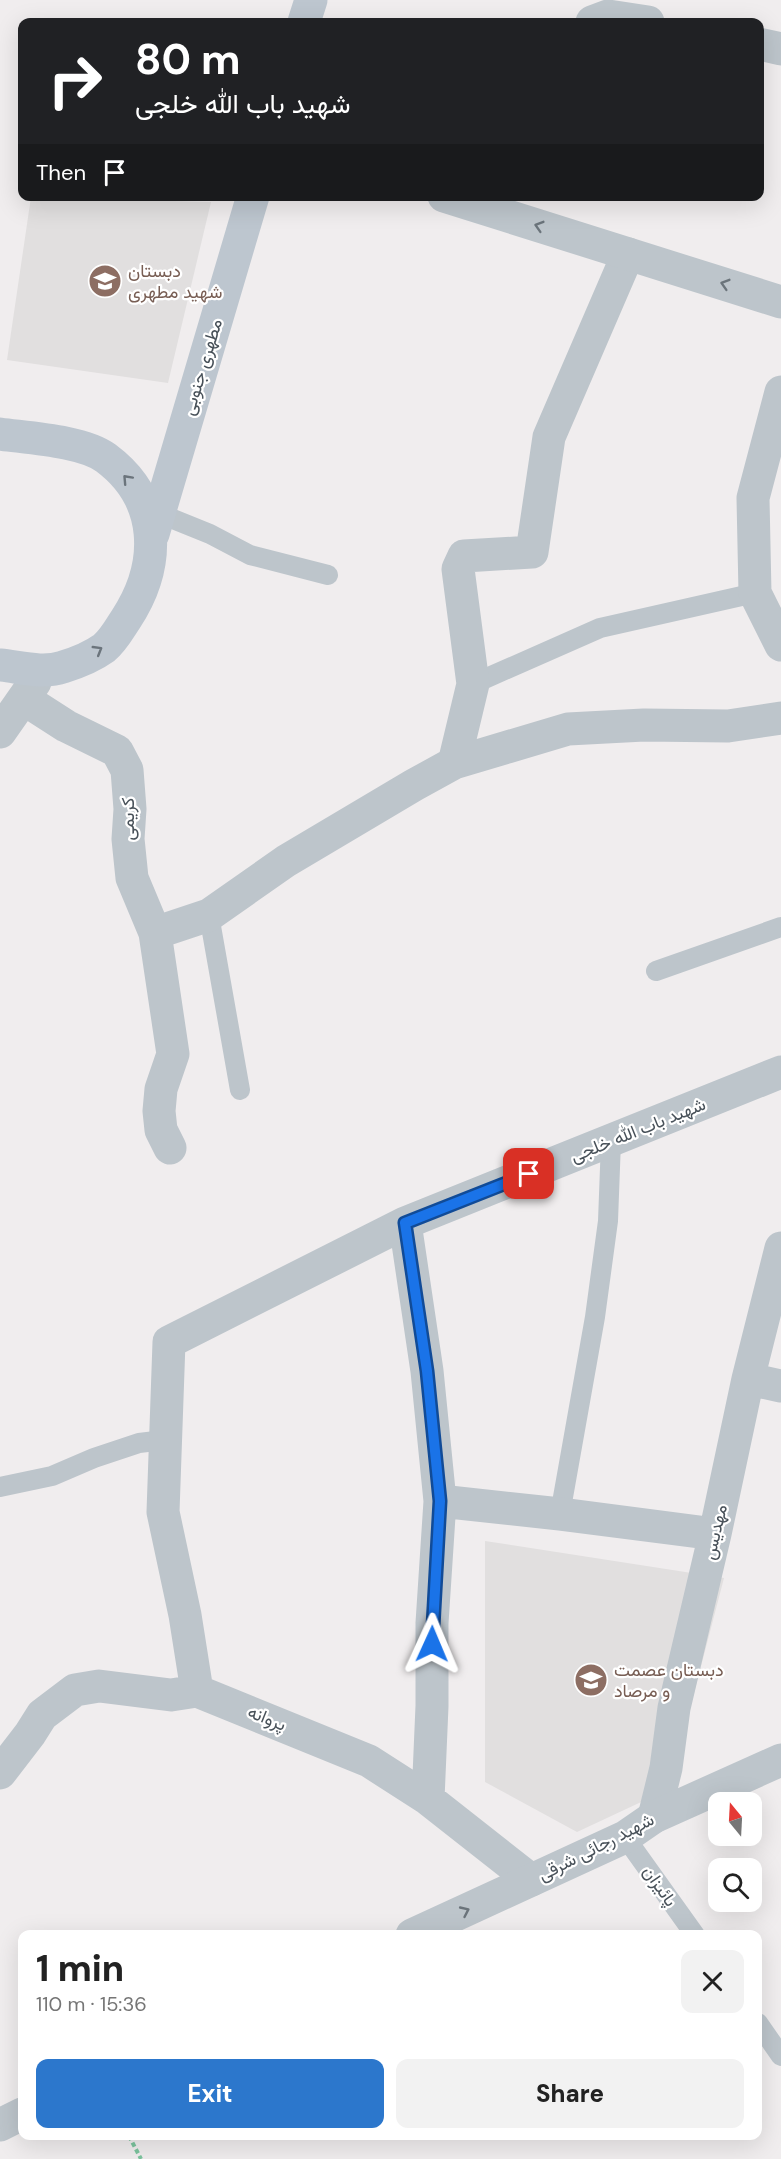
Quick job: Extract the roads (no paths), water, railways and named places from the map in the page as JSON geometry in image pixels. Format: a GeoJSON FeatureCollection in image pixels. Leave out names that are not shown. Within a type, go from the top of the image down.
{"type":"FeatureCollection","features":[{"type":"Feature","properties":{"kind":"main road","name":"مطهری جنوبی"},"geometry":{"type":"LineString","coordinates":[[155,526],[252,201]]}},
{"type":"Feature","properties":{"kind":"main road"},"geometry":{"type":"LineString","coordinates":[[0,434],[86,447],[105,457],[135,486],[155,526],[147,574],[137,602],[105,647],[62,668],[44,671],[0,664]]}},
{"type":"Feature","properties":{"kind":"street"},"geometry":{"type":"LineString","coordinates":[[603,18],[608,16],[621,18]]}},
{"type":"Feature","properties":{"kind":"street"},"geometry":{"type":"LineString","coordinates":[[764,45],[781,49]]}},
{"type":"Feature","properties":{"kind":"street"},"geometry":{"type":"LineString","coordinates":[[460,201],[781,302]]}},
{"type":"Feature","properties":{"kind":"street"},"geometry":{"type":"LineString","coordinates":[[454,763],[473,684],[458,569],[464,556],[532,552],[549,437],[628,254]]}},
{"type":"Feature","properties":{"kind":"street"},"geometry":{"type":"LineString","coordinates":[[781,392],[753,498],[755,593],[781,645]]}},
{"type":"Feature","properties":{"kind":"street"},"geometry":{"type":"LineString","coordinates":[[0,732],[44,671]]}},
{"type":"Feature","properties":{"kind":"street","name":"کریمی"},"geometry":{"type":"LineString","coordinates":[[24,699],[66,726],[117,751],[126,770],[130,809],[128,839],[132,878],[155,933],[173,1054],[161,1089],[159,1111],[161,1130],[170,1148]]}},
{"type":"Feature","properties":{"kind":"street"},"geometry":{"type":"LineString","coordinates":[[155,933],[209,915],[286,861],[454,763],[568,729],[644,725],[728,726],[781,718]]}},
{"type":"Feature","properties":{"kind":"street","name":"شهید باب الله خلجی"},"geometry":{"type":"LineString","coordinates":[[164,1440],[169,1342],[405,1223],[781,1072]]}},
{"type":"Feature","properties":{"kind":"street"},"geometry":{"type":"LineString","coordinates":[[405,1223],[427,1371],[440,1501],[432,1623],[432,1706],[428,1799]]}},
{"type":"Feature","properties":{"kind":"street","name":"مهدیس"},"geometry":{"type":"LineString","coordinates":[[654,1817],[666,1768],[674,1708],[748,1379],[781,1248]]}},
{"type":"Feature","properties":{"kind":"street"},"geometry":{"type":"LineString","coordinates":[[748,1379],[781,1386]]}},
{"type":"Feature","properties":{"kind":"street"},"geometry":{"type":"LineString","coordinates":[[0,1773],[42,1715],[75,1690],[99,1686],[171,1695],[197,1690],[163,1512],[164,1440]]}},
{"type":"Feature","properties":{"kind":"street"},"geometry":{"type":"LineString","coordinates":[[440,1501],[715,1533]]}},
{"type":"Feature","properties":{"kind":"street","name":"پروانه"},"geometry":{"type":"LineString","coordinates":[[197,1690],[369,1761],[428,1799],[531,1880]]}},
{"type":"Feature","properties":{"kind":"street","name":"شهید رجائی شرقی"},"geometry":{"type":"LineString","coordinates":[[423,1930],[625,1837],[654,1817],[781,1760]]}},
{"type":"Feature","properties":{"kind":"street"},"geometry":{"type":"LineString","coordinates":[[0,2125],[18,2116]]}},
{"type":"Feature","properties":{"kind":"lane"},"geometry":{"type":"LineString","coordinates":[[155,526],[210,534],[250,555],[327,575]]}},
{"type":"Feature","properties":{"kind":"lane"},"geometry":{"type":"LineString","coordinates":[[473,684],[600,628],[755,593]]}},
{"type":"Feature","properties":{"kind":"lane"},"geometry":{"type":"LineString","coordinates":[[209,915],[240,1090]]}},
{"type":"Feature","properties":{"kind":"lane"},"geometry":{"type":"LineString","coordinates":[[656,971],[781,927]]}},
{"type":"Feature","properties":{"kind":"lane"},"geometry":{"type":"LineString","coordinates":[[560,1514],[596,1317],[608,1221],[611,1141]]}},
{"type":"Feature","properties":{"kind":"lane"},"geometry":{"type":"LineString","coordinates":[[0,1488],[52,1476],[94,1458],[139,1443],[164,1440]]}},
{"type":"Feature","properties":{"kind":"lane","name":"پائیزان"},"geometry":{"type":"LineString","coordinates":[[625,1837],[691,1930]]}},
{"type":"Feature","properties":{"kind":"lane"},"geometry":{"type":"LineString","coordinates":[[762,2029],[781,2056]]}},
{"type":"Feature","properties":{"kind":"place","name":"دبستان شهید مطهری"},"geometry":{"type":"Point","coordinates":[105,281]}},
{"type":"Feature","properties":{"kind":"place","name":"دبستان عصمت و مرصاد"},"geometry":{"type":"Point","coordinates":[591,1680]}}]}
